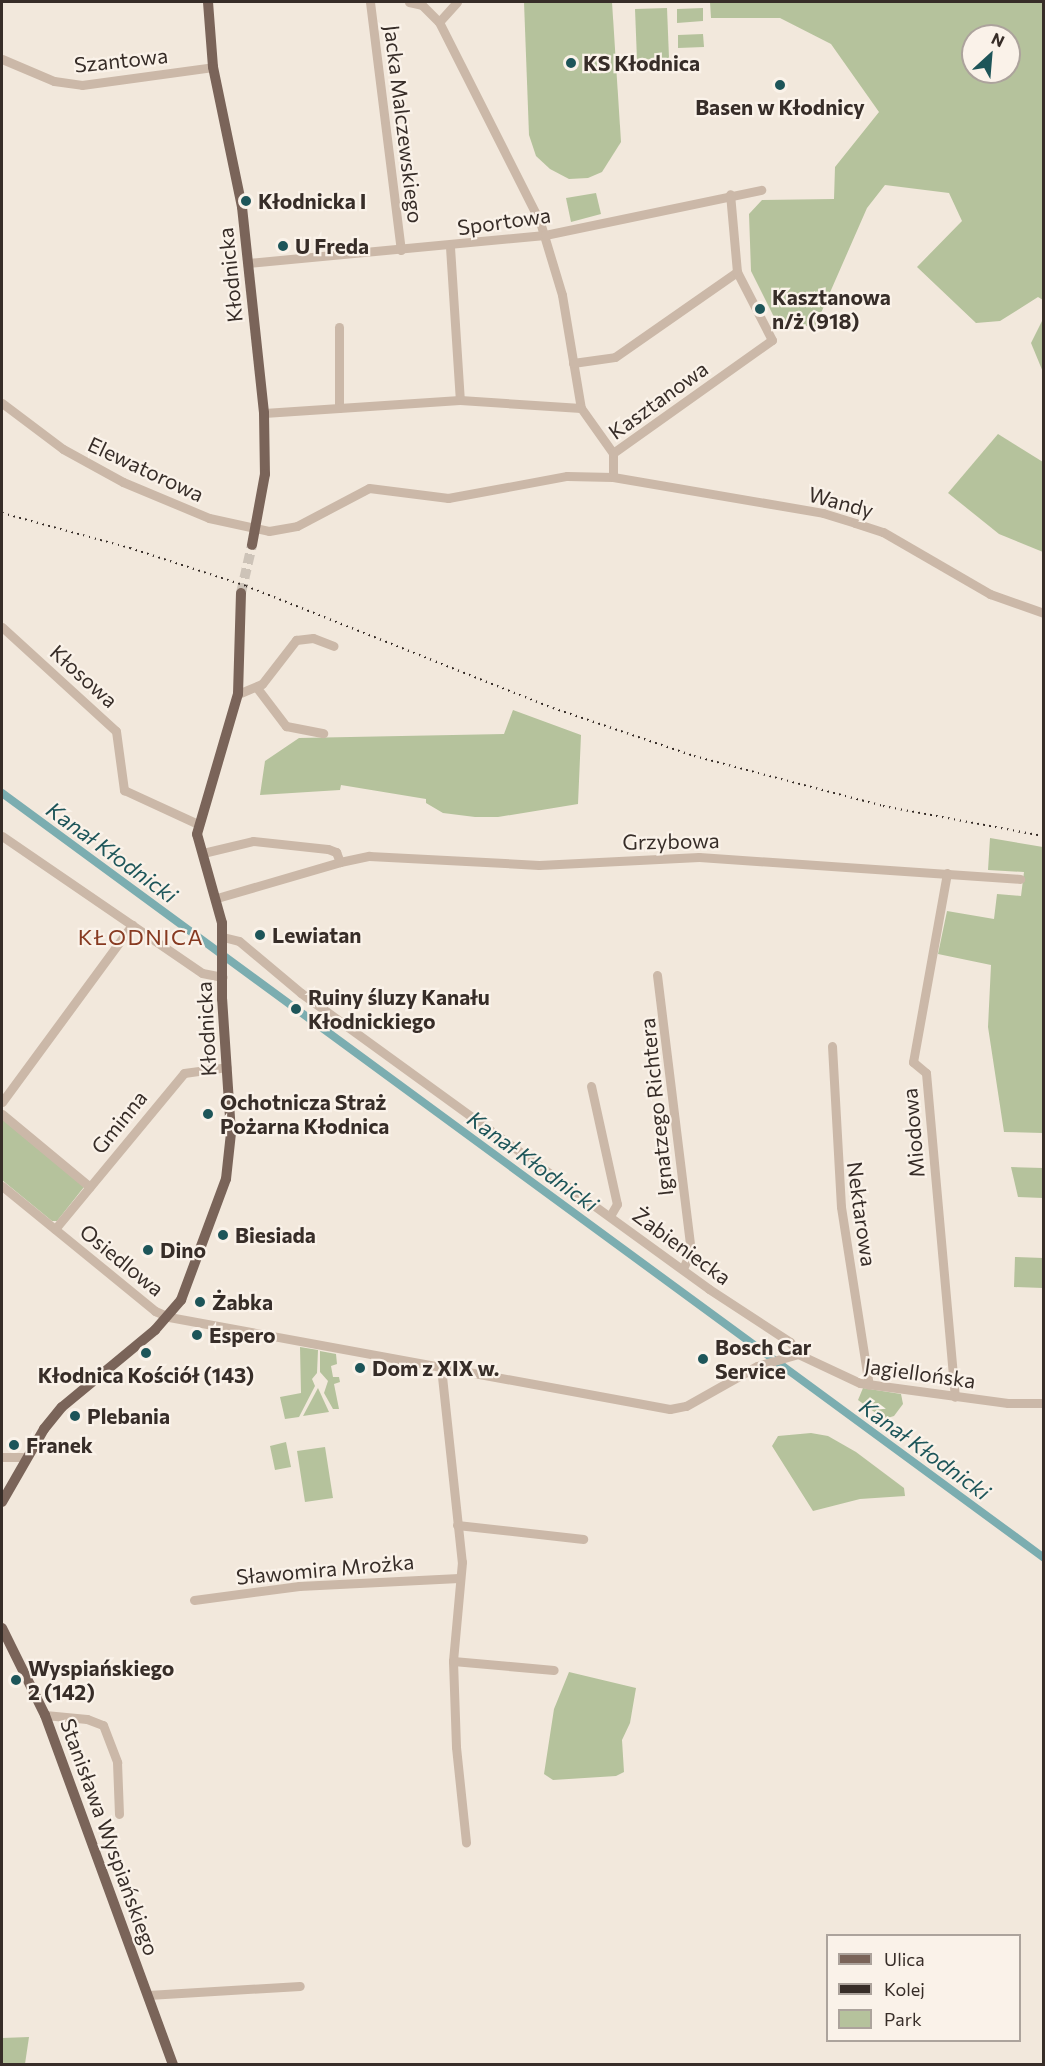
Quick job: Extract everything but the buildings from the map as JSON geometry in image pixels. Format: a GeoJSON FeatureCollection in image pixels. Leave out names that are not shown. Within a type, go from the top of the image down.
{"type":"FeatureCollection","features":[{"type":"Feature","properties":{"kind":"main road","name":"Kłodnicka"},"geometry":{"type":"LineString","coordinates":[[208,2],[213,67],[248,262],[264,413],[265,474],[252,545]]}},
{"type":"Feature","properties":{"kind":"main road","name":"Kłodnicka"},"geometry":{"type":"LineString","coordinates":[[2,1502],[48,1424],[72,1397],[169,1317],[192,1276],[230,1166],[223,940],[217,898],[203,853],[198,824],[238,694],[241,592]]}},
{"type":"Feature","properties":{"kind":"main road","name":"Stanisława Wyspiańskiego"},"geometry":{"type":"LineString","coordinates":[[2,1628],[45,1715],[173,2064]]}},
{"type":"Feature","properties":{"kind":"street","name":"Jacka Malczewskiego"},"geometry":{"type":"LineString","coordinates":[[370,2],[401,250]]}},
{"type":"Feature","properties":{"kind":"street","name":"Jacka Malczewskiego"},"geometry":{"type":"LineString","coordinates":[[409,2],[422,5],[439,22]]}},
{"type":"Feature","properties":{"kind":"street"},"geometry":{"type":"LineString","coordinates":[[457,2],[439,22],[545,235],[562,296],[581,408],[613,453]]}},
{"type":"Feature","properties":{"kind":"street","name":"Szantowa"},"geometry":{"type":"LineString","coordinates":[[2,59],[54,81],[82,85],[213,67]]}},
{"type":"Feature","properties":{"kind":"street","name":"Sportowa"},"geometry":{"type":"LineString","coordinates":[[248,262],[450,247],[545,235],[730,194],[761,190]]}},
{"type":"Feature","properties":{"kind":"street","name":"Kasztanowa"},"geometry":{"type":"LineString","coordinates":[[613,477],[613,453],[772,340],[737,272],[730,194]]}},
{"type":"Feature","properties":{"kind":"street"},"geometry":{"type":"LineString","coordinates":[[450,247],[460,400]]}},
{"type":"Feature","properties":{"kind":"street"},"geometry":{"type":"LineString","coordinates":[[573,363],[615,357],[737,272]]}},
{"type":"Feature","properties":{"kind":"street"},"geometry":{"type":"LineString","coordinates":[[339,327],[339,408]]}},
{"type":"Feature","properties":{"kind":"street"},"geometry":{"type":"LineString","coordinates":[[264,413],[460,400],[581,408]]}},
{"type":"Feature","properties":{"kind":"street","name":"Elewatorowa"},"geometry":{"type":"LineString","coordinates":[[2,403],[63,449],[123,482],[209,518],[255,528]]}},
{"type":"Feature","properties":{"kind":"street"},"geometry":{"type":"LineString","coordinates":[[255,528],[269,531],[297,526],[369,488],[448,498],[567,476],[613,477]]}},
{"type":"Feature","properties":{"kind":"street","name":"Wandy"},"geometry":{"type":"LineString","coordinates":[[613,477],[823,513],[855,523],[883,532],[990,594],[1044,613]]}},
{"type":"Feature","properties":{"kind":"street","name":"Kłosowa"},"geometry":{"type":"LineString","coordinates":[[2,627],[116,731],[124,790],[198,824]]}},
{"type":"Feature","properties":{"kind":"street"},"geometry":{"type":"LineString","coordinates":[[238,694],[256,688],[278,667],[296,640],[313,638],[334,646]]}},
{"type":"Feature","properties":{"kind":"street"},"geometry":{"type":"LineString","coordinates":[[256,688],[286,726],[323,733]]}},
{"type":"Feature","properties":{"kind":"street"},"geometry":{"type":"LineString","coordinates":[[2,836],[202,973],[223,978]]}},
{"type":"Feature","properties":{"kind":"street"},"geometry":{"type":"LineString","coordinates":[[203,853],[253,841],[328,849],[336,852],[340,862]]}},
{"type":"Feature","properties":{"kind":"street","name":"Grzybowa"},"geometry":{"type":"LineString","coordinates":[[217,898],[340,862],[369,856],[512,865],[699,857],[1020,879]]}},
{"type":"Feature","properties":{"kind":"street","name":"Miodowa"},"geometry":{"type":"LineString","coordinates":[[947,873],[914,1062],[926,1073],[955,1397]]}},
{"type":"Feature","properties":{"kind":"street"},"geometry":{"type":"LineString","coordinates":[[2,1102],[132,925]]}},
{"type":"Feature","properties":{"kind":"street","name":"Żabieniecka"},"geometry":{"type":"LineString","coordinates":[[223,940],[239,941],[301,993],[683,1269],[790,1341],[798,1354]]}},
{"type":"Feature","properties":{"kind":"street","name":"Ignatzego Richtera"},"geometry":{"type":"LineString","coordinates":[[657,975],[691,1250],[683,1269]]}},
{"type":"Feature","properties":{"kind":"street","name":"Nektarowa"},"geometry":{"type":"LineString","coordinates":[[831,1046],[841,1207],[869,1385]]}},
{"type":"Feature","properties":{"kind":"street","name":"Gminna"},"geometry":{"type":"LineString","coordinates":[[55,1229],[184,1073],[227,1067]]}},
{"type":"Feature","properties":{"kind":"street"},"geometry":{"type":"LineString","coordinates":[[591,1086],[617,1204],[610,1216]]}},
{"type":"Feature","properties":{"kind":"street"},"geometry":{"type":"LineString","coordinates":[[2,1114],[90,1187]]}},
{"type":"Feature","properties":{"kind":"street","name":"Osiedlowa"},"geometry":{"type":"LineString","coordinates":[[2,1186],[155,1311],[169,1317]]}},
{"type":"Feature","properties":{"kind":"street"},"geometry":{"type":"LineString","coordinates":[[169,1317],[670,1409],[686,1406],[756,1365],[786,1355],[798,1354]]}},
{"type":"Feature","properties":{"kind":"street","name":"Jagiellońska"},"geometry":{"type":"LineString","coordinates":[[798,1354],[851,1381],[869,1385],[955,1397],[1044,1403]]}},
{"type":"Feature","properties":{"kind":"street"},"geometry":{"type":"LineString","coordinates":[[441,1367],[462,1562],[453,1662],[456,1747],[466,1842]]}},
{"type":"Feature","properties":{"kind":"street"},"geometry":{"type":"LineString","coordinates":[[2,1457],[27,1457]]}},
{"type":"Feature","properties":{"kind":"street"},"geometry":{"type":"LineString","coordinates":[[457,1525],[583,1539]]}},
{"type":"Feature","properties":{"kind":"street","name":"Sławomira Mrożka"},"geometry":{"type":"LineString","coordinates":[[194,1600],[299,1586],[459,1578]]}},
{"type":"Feature","properties":{"kind":"street"},"geometry":{"type":"LineString","coordinates":[[453,1662],[554,1670]]}},
{"type":"Feature","properties":{"kind":"street"},"geometry":{"type":"LineString","coordinates":[[45,1715],[87,1719],[103,1725],[117,1762],[119,1814]]}},
{"type":"Feature","properties":{"kind":"street"},"geometry":{"type":"LineString","coordinates":[[148,1995],[300,1986]]}},
{"type":"Feature","properties":{"kind":"green space","name":"KS Kłodnica"},"geometry":{"type":"Polygon","coordinates":[[[524,2],[612,2],[621,142],[602,172],[588,178],[569,179],[550,169],[536,156],[529,135],[524,2]]]}},
{"type":"Feature","properties":{"kind":"green space"},"geometry":{"type":"Polygon","coordinates":[[[710,2],[1043,2],[1043,300],[1038,297],[1000,321],[976,323],[917,267],[962,221],[949,193],[885,185],[867,208],[814,329],[795,321],[780,329],[751,271],[749,214],[762,200],[834,199],[835,167],[879,112],[831,44],[780,18],[711,18],[710,2]]]}},
{"type":"Feature","properties":{"kind":"green space"},"geometry":{"type":"Polygon","coordinates":[[[667,8],[669,58],[637,60],[635,9],[667,8]]]}},
{"type":"Feature","properties":{"kind":"green space"},"geometry":{"type":"Polygon","coordinates":[[[703,8],[703,21],[677,23],[677,9],[703,8]]]}},
{"type":"Feature","properties":{"kind":"green space"},"geometry":{"type":"Polygon","coordinates":[[[703,34],[704,47],[678,48],[678,35],[703,34]]]}},
{"type":"Feature","properties":{"kind":"green space"},"geometry":{"type":"Polygon","coordinates":[[[596,193],[601,214],[571,222],[566,198],[596,193]]]}},
{"type":"Feature","properties":{"kind":"green space"},"geometry":{"type":"Polygon","coordinates":[[[1043,319],[1043,372],[1031,343],[1043,319]]]}},
{"type":"Feature","properties":{"kind":"green space"},"geometry":{"type":"Polygon","coordinates":[[[998,434],[1043,462],[1043,552],[999,534],[948,493],[998,434]]]}},
{"type":"Feature","properties":{"kind":"green space"},"geometry":{"type":"Polygon","coordinates":[[[513,710],[581,735],[578,804],[498,817],[475,817],[443,813],[426,803],[426,799],[341,785],[340,790],[260,795],[265,761],[299,738],[504,734],[513,710]]]}},
{"type":"Feature","properties":{"kind":"green space"},"geometry":{"type":"Polygon","coordinates":[[[990,838],[1043,847],[1043,1133],[1004,1132],[988,1027],[991,965],[938,954],[947,911],[994,919],[997,894],[1021,896],[1024,872],[988,870],[990,838]]]}},
{"type":"Feature","properties":{"kind":"green space"},"geometry":{"type":"Polygon","coordinates":[[[2,1119],[84,1187],[57,1221],[52,1221],[2,1180],[2,1119]]]}},
{"type":"Feature","properties":{"kind":"green space"},"geometry":{"type":"Polygon","coordinates":[[[1011,1167],[1043,1168],[1043,1198],[1018,1197],[1011,1167]]]}},
{"type":"Feature","properties":{"kind":"green space"},"geometry":{"type":"Polygon","coordinates":[[[1015,1257],[1043,1258],[1043,1288],[1014,1287],[1015,1257]]]}},
{"type":"Feature","properties":{"kind":"green space"},"geometry":{"type":"Polygon","coordinates":[[[300,1347],[318,1350],[317,1373],[312,1379],[315,1386],[299,1417],[285,1419],[280,1397],[301,1393],[300,1347]]]}},
{"type":"Feature","properties":{"kind":"green space"},"geometry":{"type":"Polygon","coordinates":[[[320,1351],[336,1354],[337,1364],[331,1366],[333,1377],[339,1377],[340,1382],[334,1384],[339,1409],[333,1409],[324,1393],[328,1381],[320,1372],[320,1351]]]}},
{"type":"Feature","properties":{"kind":"green space"},"geometry":{"type":"Polygon","coordinates":[[[318,1388],[329,1412],[303,1416],[318,1388]]]}},
{"type":"Feature","properties":{"kind":"green space"},"geometry":{"type":"Polygon","coordinates":[[[863,1388],[901,1394],[903,1404],[894,1416],[884,1419],[858,1400],[863,1388]]]}},
{"type":"Feature","properties":{"kind":"green space"},"geometry":{"type":"Polygon","coordinates":[[[811,1433],[828,1436],[856,1452],[904,1488],[905,1496],[860,1499],[813,1511],[772,1446],[778,1436],[811,1433]]]}},
{"type":"Feature","properties":{"kind":"green space"},"geometry":{"type":"Polygon","coordinates":[[[286,1442],[291,1467],[275,1470],[270,1446],[286,1442]]]}},
{"type":"Feature","properties":{"kind":"green space"},"geometry":{"type":"Polygon","coordinates":[[[325,1447],[333,1498],[305,1502],[297,1451],[325,1447]]]}},
{"type":"Feature","properties":{"kind":"green space"},"geometry":{"type":"Polygon","coordinates":[[[569,1672],[636,1688],[630,1723],[622,1740],[624,1772],[616,1776],[553,1780],[544,1774],[554,1709],[569,1672]]]}},
{"type":"Feature","properties":{"kind":"green space"},"geometry":{"type":"Polygon","coordinates":[[[29,2037],[25,2064],[2,2064],[2,2038],[29,2037]]]}},
{"type":"Feature","properties":{"kind":"waterway","name":"Kanał Kłodnicki"},"geometry":{"type":"LineString","coordinates":[[2,793],[1044,1558]]}},
{"type":"Feature","properties":{"kind":"tunnel"},"geometry":{"type":"LineString","coordinates":[[241,593],[252,545]]}},
{"type":"Feature","properties":{"kind":"railway"},"geometry":{"type":"LineString","coordinates":[[2,513],[130,548],[246,586],[553,708],[694,756],[883,806],[1044,836]]}},
{"type":"Feature","properties":{"kind":"place","name":"KS Kłodnica"},"geometry":{"type":"Point","coordinates":[571,63]}},
{"type":"Feature","properties":{"kind":"place","name":"Basen w Kłodnicy"},"geometry":{"type":"Point","coordinates":[780,85]}},
{"type":"Feature","properties":{"kind":"place","name":"Kłodnicka I"},"geometry":{"type":"Point","coordinates":[246,201]}},
{"type":"Feature","properties":{"kind":"place","name":"U Freda"},"geometry":{"type":"Point","coordinates":[283,246]}},
{"type":"Feature","properties":{"kind":"place","name":"Kasztanowa n/ż (918)"},"geometry":{"type":"Point","coordinates":[760,309]}},
{"type":"Feature","properties":{"kind":"place","name":"Lewiatan"},"geometry":{"type":"Point","coordinates":[260,935]}},
{"type":"Feature","properties":{"kind":"place","name":"Ruiny śluzy Kanału Kłodnickiego"},"geometry":{"type":"Point","coordinates":[296,1009]}},
{"type":"Feature","properties":{"kind":"place","name":"Ochotnicza Straż Pożarna Kłodnica"},"geometry":{"type":"Point","coordinates":[208,1114]}},
{"type":"Feature","properties":{"kind":"place","name":"Biesiada"},"geometry":{"type":"Point","coordinates":[223,1235]}},
{"type":"Feature","properties":{"kind":"place","name":"Dino"},"geometry":{"type":"Point","coordinates":[148,1250]}},
{"type":"Feature","properties":{"kind":"place","name":"Żabka"},"geometry":{"type":"Point","coordinates":[200,1302]}},
{"type":"Feature","properties":{"kind":"place","name":"Espero"},"geometry":{"type":"Point","coordinates":[197,1335]}},
{"type":"Feature","properties":{"kind":"place","name":"Kłodnica Kościół (143)"},"geometry":{"type":"Point","coordinates":[146,1353]}},
{"type":"Feature","properties":{"kind":"place","name":"Bosch Car Service"},"geometry":{"type":"Point","coordinates":[703,1359]}},
{"type":"Feature","properties":{"kind":"place","name":"Dom z XIX w."},"geometry":{"type":"Point","coordinates":[360,1368]}},
{"type":"Feature","properties":{"kind":"place","name":"Plebania"},"geometry":{"type":"Point","coordinates":[75,1416]}},
{"type":"Feature","properties":{"kind":"place","name":"Franek"},"geometry":{"type":"Point","coordinates":[14,1445]}},
{"type":"Feature","properties":{"kind":"place","name":"Wyspiańskiego 2 (142)"},"geometry":{"type":"Point","coordinates":[16,1680]}},
{"type":"Feature","properties":{"kind":"district","name":"KŁODNICA"},"geometry":{"type":"Point","coordinates":[141,937]}}]}
